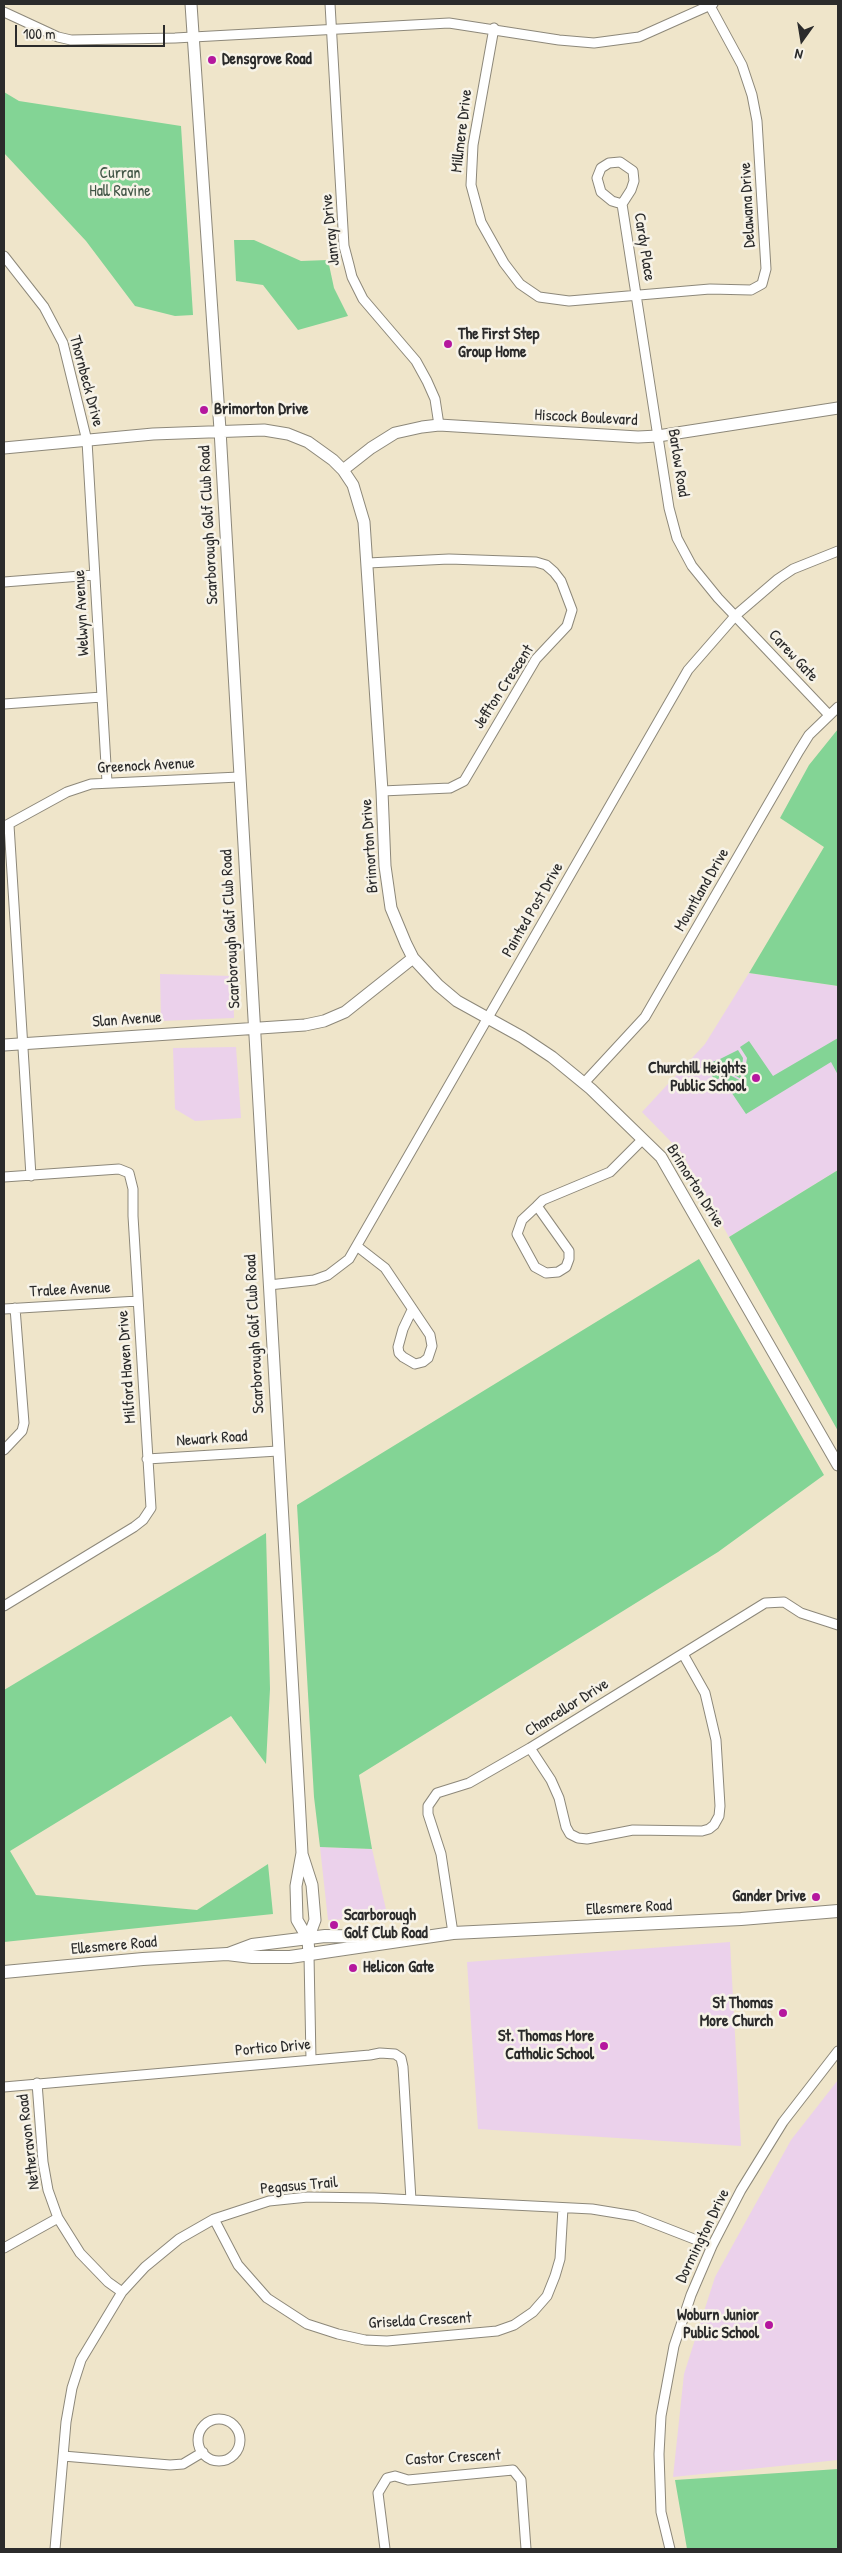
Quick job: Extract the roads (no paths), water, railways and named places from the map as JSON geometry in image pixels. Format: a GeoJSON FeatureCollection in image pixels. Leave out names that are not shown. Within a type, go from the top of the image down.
{"type":"FeatureCollection","features":[{"type":"Feature","properties":{"kind":"main road","name":"Ellesmere Road"},"geometry":{"type":"LineString","coordinates":[[4,1972],[143,1959],[227,1954],[252,1957],[309,1955],[452,1933],[733,1920],[838,1911]]}},
{"type":"Feature","properties":{"kind":"main road","name":"Ellesmere Road"},"geometry":{"type":"LineString","coordinates":[[227,1954],[252,1945],[345,1935],[421,1938]]}},
{"type":"Feature","properties":{"kind":"street","name":"Scarborough Golf Club Road"},"geometry":{"type":"LineString","coordinates":[[191,4],[220,430],[302,1853],[296,1886],[297,1920],[308,1939],[309,1955]]}},
{"type":"Feature","properties":{"kind":"street","name":"Janray Drive"},"geometry":{"type":"LineString","coordinates":[[330,4],[344,246],[352,277],[363,299],[416,362],[428,382],[435,399],[439,425]]}},
{"type":"Feature","properties":{"kind":"street"},"geometry":{"type":"LineString","coordinates":[[4,12],[58,37],[71,40],[193,37],[449,23],[494,28],[559,40],[612,42],[656,31],[712,5]]}},
{"type":"Feature","properties":{"kind":"street","name":"Delawana Drive"},"geometry":{"type":"LineString","coordinates":[[637,295],[710,288],[751,290],[762,284],[765,278],[760,153],[752,96],[742,65],[712,5]]}},
{"type":"Feature","properties":{"kind":"street","name":"Millmere Drive"},"geometry":{"type":"LineString","coordinates":[[494,28],[470,170],[471,185],[480,222],[517,280],[539,297],[569,301],[637,295]]}},
{"type":"Feature","properties":{"kind":"street","name":"Cardy Place"},"geometry":{"type":"LineString","coordinates":[[622,204],[612,201],[601,192],[597,178],[601,168],[608,163],[620,162],[633,171],[634,181],[631,190],[622,204],[637,295]]}},
{"type":"Feature","properties":{"kind":"street","name":"Thornbeck Drive"},"geometry":{"type":"LineString","coordinates":[[4,256],[44,308],[63,343],[88,441]]}},
{"type":"Feature","properties":{"kind":"street","name":"Barlow Road"},"geometry":{"type":"LineString","coordinates":[[637,295],[658,436],[677,538],[692,566],[736,615]]}},
{"type":"Feature","properties":{"kind":"street","name":"Hiscock Boulevard"},"geometry":{"type":"LineString","coordinates":[[343,470],[371,448],[395,433],[439,425],[592,436],[658,436],[838,408]]}},
{"type":"Feature","properties":{"kind":"street","name":"Brimorton Drive"},"geometry":{"type":"LineString","coordinates":[[4,448],[153,434],[220,430],[264,430],[296,436],[322,451],[343,470],[353,485],[360,502],[368,563],[388,887],[396,925],[414,958],[438,985],[458,1001],[488,1016],[552,1057],[584,1083],[661,1158],[838,1465]]}},
{"type":"Feature","properties":{"kind":"street","name":"Welwyn Avenue"},"geometry":{"type":"LineString","coordinates":[[88,441],[107,782]]}},
{"type":"Feature","properties":{"kind":"street","name":"Painted Post Drive"},"geometry":{"type":"LineString","coordinates":[[269,1285],[314,1280],[340,1267],[349,1260],[688,670],[736,615],[793,569],[838,551]]}},
{"type":"Feature","properties":{"kind":"street","name":"Jeffton Crescent"},"geometry":{"type":"LineString","coordinates":[[368,563],[449,558],[536,562],[546,565],[561,581],[572,610],[567,626],[536,659],[464,781],[450,788],[382,791]]}},
{"type":"Feature","properties":{"kind":"street"},"geometry":{"type":"LineString","coordinates":[[4,582],[94,575]]}},
{"type":"Feature","properties":{"kind":"street","name":"Carew Gate"},"geometry":{"type":"LineString","coordinates":[[736,615],[829,715]]}},
{"type":"Feature","properties":{"kind":"street"},"geometry":{"type":"LineString","coordinates":[[4,704],[102,697]]}},
{"type":"Feature","properties":{"kind":"street","name":"Mountland Drive"},"geometry":{"type":"LineString","coordinates":[[584,1083],[645,1017],[799,751],[809,735],[838,707]]}},
{"type":"Feature","properties":{"kind":"street","name":"Greenock Avenue"},"geometry":{"type":"LineString","coordinates":[[6,826],[30,811],[68,792],[91,784],[239,777]]}},
{"type":"Feature","properties":{"kind":"street"},"geometry":{"type":"LineString","coordinates":[[6,826],[31,1176]]}},
{"type":"Feature","properties":{"kind":"street","name":"Slan Avenue"},"geometry":{"type":"LineString","coordinates":[[4,1045],[305,1025],[331,1018],[361,1001],[414,958]]}},
{"type":"Feature","properties":{"kind":"street"},"geometry":{"type":"LineString","coordinates":[[537,1206],[569,1251],[568,1263],[558,1272],[546,1273],[536,1266],[519,1238],[519,1224],[537,1206],[563,1190],[590,1182],[610,1172],[642,1140]]}},
{"type":"Feature","properties":{"kind":"street","name":"Milford Haven Drive"},"geometry":{"type":"LineString","coordinates":[[4,1177],[119,1169],[129,1173],[133,1189],[151,1508],[143,1520],[4,1606]]}},
{"type":"Feature","properties":{"kind":"street"},"geometry":{"type":"LineString","coordinates":[[358,1247],[385,1268],[426,1328],[432,1346],[428,1358],[423,1362],[415,1364],[409,1362],[399,1353],[398,1347],[403,1329],[412,1310]]}},
{"type":"Feature","properties":{"kind":"street","name":"Tralee Avenue"},"geometry":{"type":"LineString","coordinates":[[4,1309],[138,1301]]}},
{"type":"Feature","properties":{"kind":"street"},"geometry":{"type":"LineString","coordinates":[[4,1450],[22,1430],[24,1423],[15,1308]]}},
{"type":"Feature","properties":{"kind":"street","name":"Newark Road"},"geometry":{"type":"LineString","coordinates":[[147,1459],[278,1451]]}},
{"type":"Feature","properties":{"kind":"street","name":"Chancellor Drive"},"geometry":{"type":"LineString","coordinates":[[452,1933],[446,1879],[441,1854],[428,1814],[428,1806],[437,1793],[469,1783],[530,1748],[765,1603],[784,1602],[806,1615],[838,1625]]}},
{"type":"Feature","properties":{"kind":"street"},"geometry":{"type":"LineString","coordinates":[[530,1748],[551,1780],[559,1798],[566,1827],[570,1834],[578,1838],[587,1839],[633,1830],[702,1831],[709,1829],[714,1825],[720,1806],[716,1740],[705,1693],[683,1654]]}},
{"type":"Feature","properties":{"kind":"street","name":"Scarborough Golf Club Road"},"geometry":{"type":"LineString","coordinates":[[302,1853],[312,1885],[315,1924],[308,1939]]}},
{"type":"Feature","properties":{"kind":"street"},"geometry":{"type":"LineString","coordinates":[[309,1955],[311,2060]]}},
{"type":"Feature","properties":{"kind":"street","name":"Dormington Drive"},"geometry":{"type":"LineString","coordinates":[[670,2549],[661,2512],[659,2485],[661,2416],[674,2346],[691,2295],[712,2246],[775,2134],[838,2051]]}},
{"type":"Feature","properties":{"kind":"street","name":"Portico Drive"},"geometry":{"type":"LineString","coordinates":[[4,2087],[311,2060],[380,2052],[395,2054],[401,2058],[411,2200]]}},
{"type":"Feature","properties":{"kind":"street","name":"Netheravon Road"},"geometry":{"type":"LineString","coordinates":[[37,2083],[43,2162],[48,2190],[58,2218],[80,2253],[108,2282],[122,2292]]}},
{"type":"Feature","properties":{"kind":"street","name":"Pegasus Trail"},"geometry":{"type":"LineString","coordinates":[[55,2549],[62,2456],[72,2388],[81,2360],[122,2292],[162,2252],[197,2227],[214,2219],[269,2201],[308,2197],[592,2209],[634,2216],[712,2246]]}},
{"type":"Feature","properties":{"kind":"street","name":"Griselda Crescent"},"geometry":{"type":"LineString","coordinates":[[214,2219],[238,2265],[267,2298],[307,2324],[356,2338],[387,2341],[497,2331],[514,2325],[533,2312],[547,2296],[556,2276],[560,2259],[563,2208]]}},
{"type":"Feature","properties":{"kind":"street"},"geometry":{"type":"LineString","coordinates":[[4,2248],[58,2218]]}},
{"type":"Feature","properties":{"kind":"street"},"geometry":{"type":"LineString","coordinates":[[213,2420],[226,2420],[236,2428],[240,2441],[238,2448],[229,2458],[214,2460],[203,2452],[198,2440],[202,2428],[207,2423],[213,2420]]}},
{"type":"Feature","properties":{"kind":"street"},"geometry":{"type":"LineString","coordinates":[[62,2456],[170,2465],[183,2464],[203,2452]]}},
{"type":"Feature","properties":{"kind":"street","name":"Castor Crescent"},"geometry":{"type":"LineString","coordinates":[[385,2549],[378,2493],[387,2478],[395,2476],[408,2480],[512,2470],[521,2480],[526,2549]]}},
{"type":"Feature","properties":{"kind":"place","name":"Densgrove Road"},"geometry":{"type":"Point","coordinates":[212,60]}},
{"type":"Feature","properties":{"kind":"place","name":"The First Step Group Home"},"geometry":{"type":"Point","coordinates":[448,344]}},
{"type":"Feature","properties":{"kind":"place","name":"Brimorton Drive"},"geometry":{"type":"Point","coordinates":[204,410]}},
{"type":"Feature","properties":{"kind":"place","name":"Churchill Heights Public School"},"geometry":{"type":"Point","coordinates":[756,1078]}},
{"type":"Feature","properties":{"kind":"place","name":"Gander Drive"},"geometry":{"type":"Point","coordinates":[816,1897]}},
{"type":"Feature","properties":{"kind":"place","name":"Scarborough Golf Club Road"},"geometry":{"type":"Point","coordinates":[334,1925]}},
{"type":"Feature","properties":{"kind":"place","name":"Helicon Gate"},"geometry":{"type":"Point","coordinates":[353,1968]}},
{"type":"Feature","properties":{"kind":"place","name":"St Thomas More Church"},"geometry":{"type":"Point","coordinates":[783,2013]}},
{"type":"Feature","properties":{"kind":"place","name":"St. Thomas More Catholic School"},"geometry":{"type":"Point","coordinates":[604,2046]}},
{"type":"Feature","properties":{"kind":"place","name":"Woburn Junior Public School"},"geometry":{"type":"Point","coordinates":[769,2325]}},
{"type":"Feature","properties":{"kind":"park label","name":"Curran Hall Ravine"},"geometry":{"type":"Point","coordinates":[120,183]}}]}
